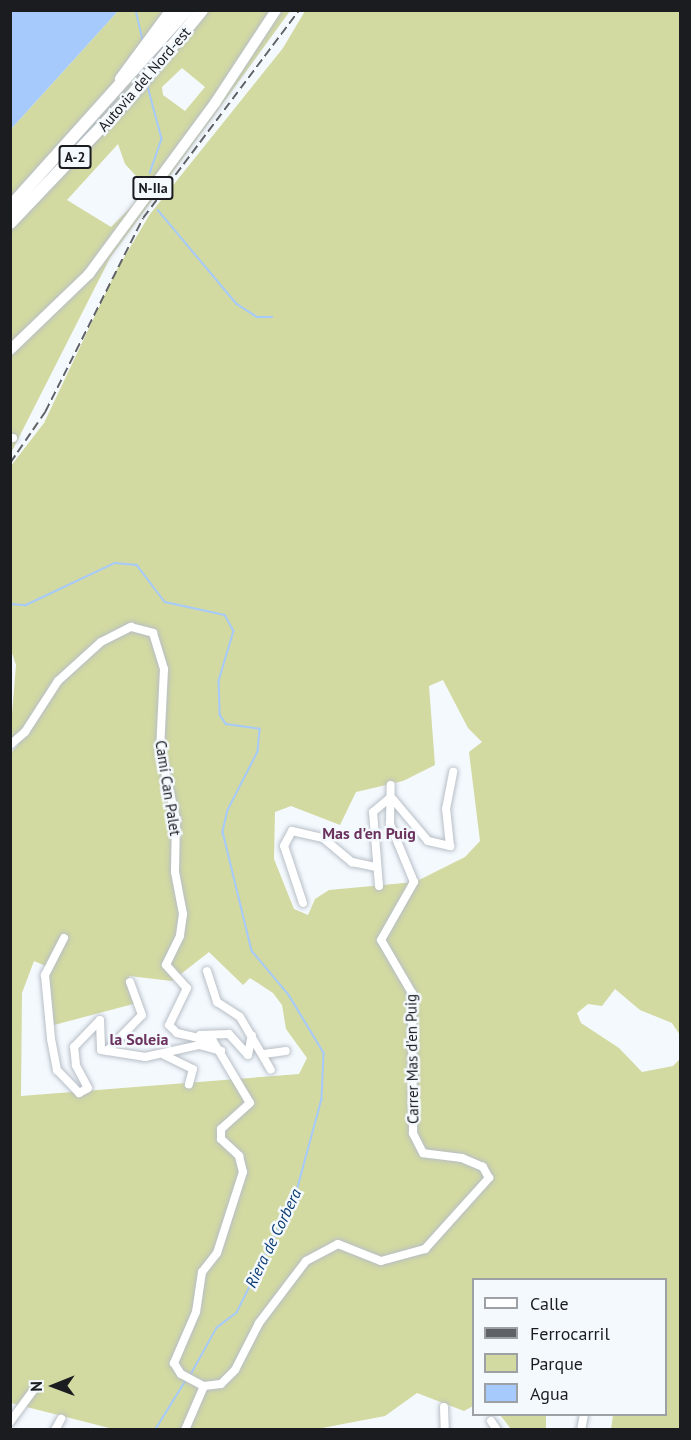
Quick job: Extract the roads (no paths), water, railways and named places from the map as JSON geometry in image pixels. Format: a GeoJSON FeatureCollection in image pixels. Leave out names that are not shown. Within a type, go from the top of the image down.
{"type":"FeatureCollection","features":[{"type":"Feature","properties":{"kind":"highway"},"geometry":{"type":"LineString","coordinates":[[87,126],[172,10]]}},
{"type":"Feature","properties":{"kind":"highway","name":"Autovia del Nord-est"},"geometry":{"type":"LineString","coordinates":[[12,216],[188,10]]}},
{"type":"Feature","properties":{"kind":"highway","name":"Autovia del Nord-est"},"geometry":{"type":"LineString","coordinates":[[12,216],[157,71],[202,10]]}},
{"type":"Feature","properties":{"kind":"highway"},"geometry":{"type":"LineString","coordinates":[[157,71],[212,10]]}},
{"type":"Feature","properties":{"kind":"main road","name":"N-IIa"},"geometry":{"type":"LineString","coordinates":[[10,350],[89,274],[215,104],[276,10]]}},
{"type":"Feature","properties":{"kind":"street","name":"Camí Can Palet"},"geometry":{"type":"LineString","coordinates":[[11,745],[25,732],[58,681],[101,642],[131,627],[153,633],[164,669],[160,750],[176,819],[183,925],[166,965],[187,984],[186,994],[169,1025],[177,1034],[199,1035]]}},
{"type":"Feature","properties":{"kind":"street"},"geometry":{"type":"LineString","coordinates":[[379,886],[373,813],[391,797],[428,841],[450,846],[446,809],[453,772]]}},
{"type":"Feature","properties":{"kind":"street","name":"Carrer Mas d'en Puig"},"geometry":{"type":"LineString","coordinates":[[201,1385],[221,1384],[235,1370],[259,1323],[306,1261],[338,1244],[381,1261],[425,1249],[489,1172],[462,1158],[423,1153],[413,1133],[412,993],[381,939],[414,882],[390,825],[391,784]]}},
{"type":"Feature","properties":{"kind":"street"},"geometry":{"type":"LineString","coordinates":[[303,903],[284,846],[292,831],[323,838],[352,862],[376,867]]}},
{"type":"Feature","properties":{"kind":"street"},"geometry":{"type":"LineString","coordinates":[[64,938],[45,975],[51,1040],[57,1070],[79,1093],[88,1088],[76,1065],[74,1047],[100,1020],[98,1045],[107,1051],[164,1055],[199,1045],[222,1052]]}},
{"type":"Feature","properties":{"kind":"street"},"geometry":{"type":"LineString","coordinates":[[207,971],[217,1002],[252,1033],[271,1070]]}},
{"type":"Feature","properties":{"kind":"street"},"geometry":{"type":"LineString","coordinates":[[107,1051],[142,1015],[130,982]]}},
{"type":"Feature","properties":{"kind":"street"},"geometry":{"type":"LineString","coordinates":[[199,1035],[230,1034],[248,1055],[252,1033]]}},
{"type":"Feature","properties":{"kind":"street"},"geometry":{"type":"LineString","coordinates":[[185,1430],[201,1385],[181,1374],[174,1363],[196,1312],[202,1272],[218,1253],[243,1172],[239,1156],[220,1136],[223,1125],[250,1103],[222,1052],[199,1035]]}},
{"type":"Feature","properties":{"kind":"street"},"geometry":{"type":"LineString","coordinates":[[264,1054],[286,1051]]}},
{"type":"Feature","properties":{"kind":"street"},"geometry":{"type":"LineString","coordinates":[[164,1055],[193,1069],[189,1084]]}},
{"type":"Feature","properties":{"kind":"street"},"geometry":{"type":"LineString","coordinates":[[10,1422],[35,1388]]}},
{"type":"Feature","properties":{"kind":"street"},"geometry":{"type":"LineString","coordinates":[[444,1407],[445,1430]]}},
{"type":"Feature","properties":{"kind":"street"},"geometry":{"type":"LineString","coordinates":[[55,1430],[61,1419]]}},
{"type":"Feature","properties":{"kind":"street"},"geometry":{"type":"LineString","coordinates":[[490,1421],[497,1430]]}},
{"type":"Feature","properties":{"kind":"water"},"geometry":{"type":"Polygon","coordinates":[[[10,11],[118,11],[11,129],[10,11]]]}},
{"type":"Feature","properties":{"kind":"waterway"},"geometry":{"type":"LineString","coordinates":[[136,10],[143,40]]}},
{"type":"Feature","properties":{"kind":"waterway"},"geometry":{"type":"LineString","coordinates":[[147,83],[162,139],[150,173]]}},
{"type":"Feature","properties":{"kind":"waterway"},"geometry":{"type":"LineString","coordinates":[[158,210],[237,304],[257,317],[272,317]]}},
{"type":"Feature","properties":{"kind":"waterway","name":"Riera de Corbera"},"geometry":{"type":"LineString","coordinates":[[10,604],[26,605],[115,563],[137,565],[165,602],[225,615],[234,631],[219,681],[220,715],[226,724],[260,729],[258,752],[228,810],[223,832],[252,951],[289,995],[324,1053],[322,1099],[296,1195],[237,1313],[217,1328],[191,1375]]}},
{"type":"Feature","properties":{"kind":"waterway","name":"Riera de Corbera"},"geometry":{"type":"LineString","coordinates":[[155,1430],[186,1380]]}},
{"type":"Feature","properties":{"kind":"railway"},"geometry":{"type":"LineString","coordinates":[[10,463],[45,412],[143,218],[299,10]]}},
{"type":"Feature","properties":{"kind":"district","name":"Mas d'en Puig"},"geometry":{"type":"Point","coordinates":[369,833]}},
{"type":"Feature","properties":{"kind":"district","name":"la Soleia"},"geometry":{"type":"Point","coordinates":[139,1039]}}]}
